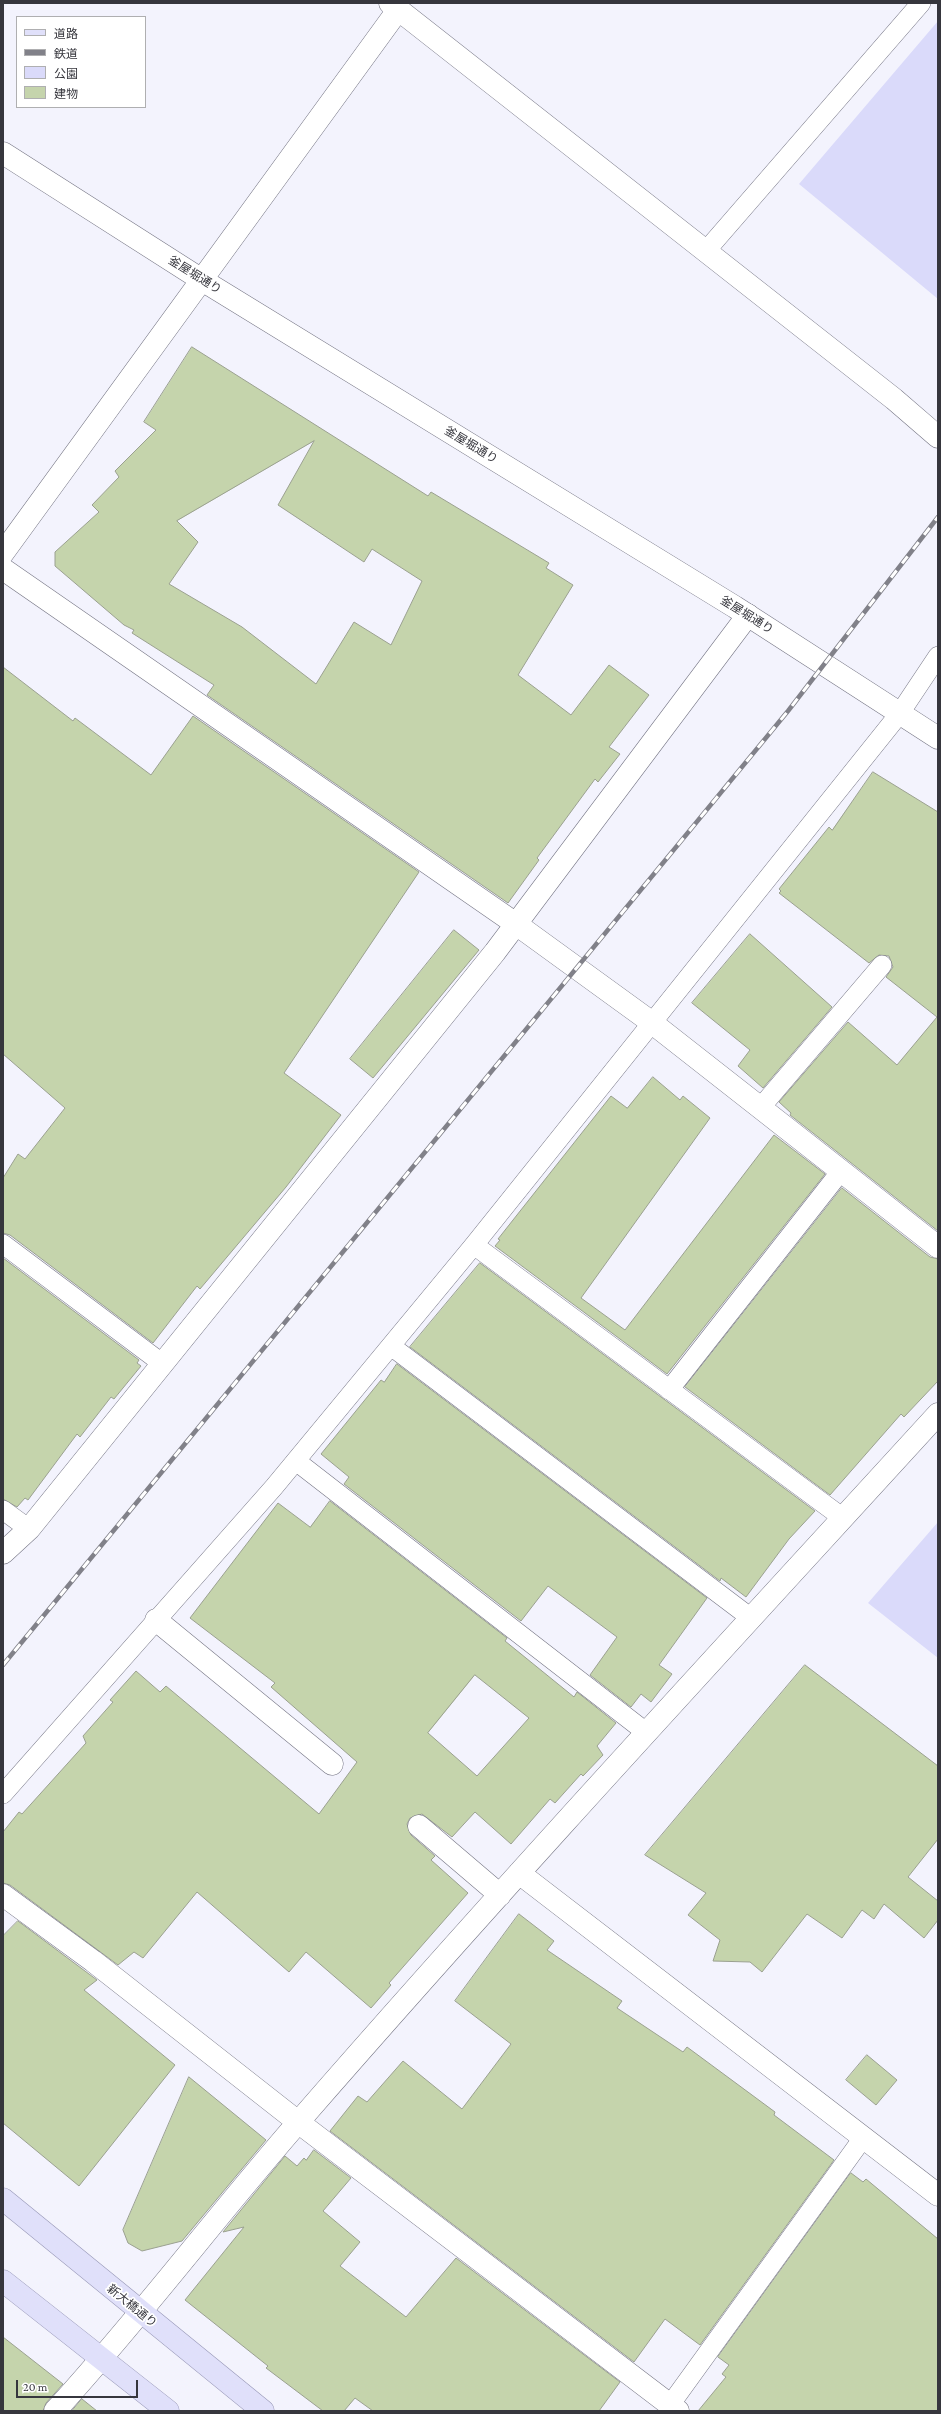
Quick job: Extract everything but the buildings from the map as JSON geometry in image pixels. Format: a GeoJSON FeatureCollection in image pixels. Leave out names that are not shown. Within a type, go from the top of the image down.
{"type":"FeatureCollection","features":[{"type":"Feature","properties":{"kind":"main road","name":"新大橋通り"},"geometry":{"type":"LineString","coordinates":[[3,2199],[140,2313],[263,2411]]}},
{"type":"Feature","properties":{"kind":"main road"},"geometry":{"type":"LineString","coordinates":[[3,2281],[168,2411]]}},
{"type":"Feature","properties":{"kind":"street"},"geometry":{"type":"LineString","coordinates":[[3,552],[202,280],[394,6],[705,252],[894,399],[938,437]]}},
{"type":"Feature","properties":{"kind":"street","name":"釜屋堀通り"},"geometry":{"type":"LineString","coordinates":[[3,153],[202,280],[748,615],[938,738]]}},
{"type":"Feature","properties":{"kind":"street"},"geometry":{"type":"LineString","coordinates":[[3,568],[516,924],[651,1022],[938,1247]]}},
{"type":"Feature","properties":{"kind":"street"},"geometry":{"type":"LineString","coordinates":[[3,1553],[29,1529],[516,924],[748,615]]}},
{"type":"Feature","properties":{"kind":"street"},"geometry":{"type":"LineString","coordinates":[[55,2411],[102,2359],[298,2122],[500,1894],[938,1414]]}},
{"type":"Feature","properties":{"kind":"street"},"geometry":{"type":"LineString","coordinates":[[156,1620],[332,1764]]}},
{"type":"Feature","properties":{"kind":"street"},"geometry":{"type":"LineString","coordinates":[[419,1826],[500,1894]]}},
{"type":"Feature","properties":{"kind":"street"},"geometry":{"type":"LineString","coordinates":[[519,1873],[938,2194]]}},
{"type":"Feature","properties":{"kind":"street"},"geometry":{"type":"LineString","coordinates":[[3,1895],[94,1961],[298,2122],[674,2408]]}},
{"type":"Feature","properties":{"kind":"lane"},"geometry":{"type":"LineString","coordinates":[[705,252],[922,3]]}},
{"type":"Feature","properties":{"kind":"lane"},"geometry":{"type":"LineString","coordinates":[[3,1794],[296,1461],[474,1245],[651,1022],[900,713],[938,656]]}},
{"type":"Feature","properties":{"kind":"lane"},"geometry":{"type":"LineString","coordinates":[[761,1107],[882,965]]}},
{"type":"Feature","properties":{"kind":"lane"},"geometry":{"type":"LineString","coordinates":[[668,1390],[841,1171]]}},
{"type":"Feature","properties":{"kind":"lane"},"geometry":{"type":"LineString","coordinates":[[3,1244],[163,1364]]}},
{"type":"Feature","properties":{"kind":"lane"},"geometry":{"type":"LineString","coordinates":[[474,1245],[842,1518]]}},
{"type":"Feature","properties":{"kind":"lane"},"geometry":{"type":"LineString","coordinates":[[391,1346],[751,1618]]}},
{"type":"Feature","properties":{"kind":"lane"},"geometry":{"type":"LineString","coordinates":[[296,1461],[647,1733]]}},
{"type":"Feature","properties":{"kind":"lane"},"geometry":{"type":"LineString","coordinates":[[3,1510],[29,1529]]}},
{"type":"Feature","properties":{"kind":"lane"},"geometry":{"type":"LineString","coordinates":[[674,2408],[863,2138]]}},
{"type":"Feature","properties":{"kind":"green space"},"geometry":{"type":"Polygon","coordinates":[[[938,21],[938,299],[799,184],[938,21]]]}},
{"type":"Feature","properties":{"kind":"green space"},"geometry":{"type":"Polygon","coordinates":[[[938,1522],[938,1658],[868,1603],[938,1522]]]}},
{"type":"Feature","properties":{"kind":"railway"},"geometry":{"type":"LineString","coordinates":[[3,1665],[788,711],[938,517]]}}]}
